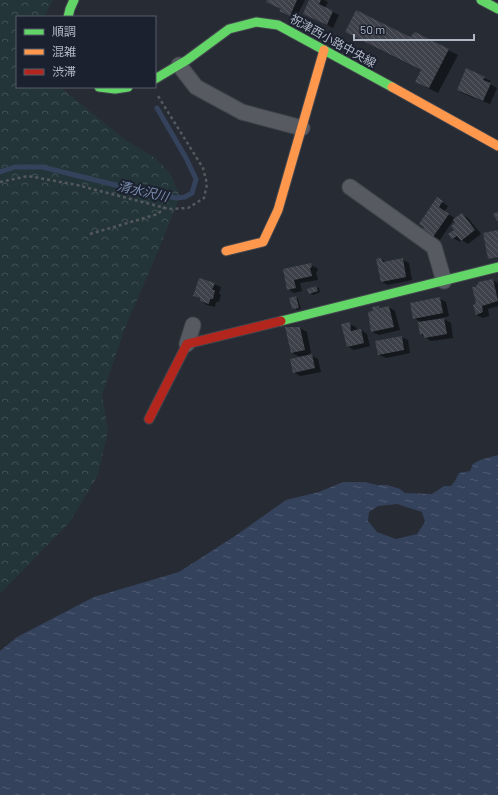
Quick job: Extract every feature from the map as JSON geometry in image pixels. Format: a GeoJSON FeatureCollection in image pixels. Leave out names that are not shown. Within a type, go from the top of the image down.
{"type":"FeatureCollection","features":[{"type":"Feature","properties":{"kind":"street"},"geometry":{"type":"LineString","coordinates":[[68,16],[74,0]]}},
{"type":"Feature","properties":{"kind":"street"},"geometry":{"type":"LineString","coordinates":[[482,0],[498,9]]}},
{"type":"Feature","properties":{"kind":"street","name":"祝津西小路中央線"},"geometry":{"type":"LineString","coordinates":[[156,78],[179,65],[229,29],[256,22],[278,24],[498,146]]}},
{"type":"Feature","properties":{"kind":"street"},"geometry":{"type":"LineString","coordinates":[[226,251],[263,242],[278,210],[324,50]]}},
{"type":"Feature","properties":{"kind":"street"},"geometry":{"type":"LineString","coordinates":[[179,65],[196,87],[242,112],[302,128]]}},
{"type":"Feature","properties":{"kind":"street"},"geometry":{"type":"LineString","coordinates":[[107,88],[122,88]]}},
{"type":"Feature","properties":{"kind":"street"},"geometry":{"type":"LineString","coordinates":[[350,187],[434,247],[444,280]]}},
{"type":"Feature","properties":{"kind":"street"},"geometry":{"type":"LineString","coordinates":[[187,344],[498,267]]}},
{"type":"Feature","properties":{"kind":"street"},"geometry":{"type":"LineString","coordinates":[[149,419],[187,344],[193,324]]}},
{"type":"Feature","properties":{"kind":"path"},"geometry":{"type":"LineString","coordinates":[[0,182],[28,176],[77,185],[169,209],[188,208],[204,198],[207,184],[202,168],[162,102],[154,92]]}},
{"type":"Feature","properties":{"kind":"path"},"geometry":{"type":"LineString","coordinates":[[90,234],[158,214],[165,207]]}},
{"type":"Feature","properties":{"kind":"green space"},"geometry":{"type":"Polygon","coordinates":[[[0,0],[53,0],[45,16],[16,16],[16,88],[61,88],[124,139],[155,158],[170,173],[180,196],[125,328],[102,395],[108,430],[98,475],[69,523],[0,594],[0,0]]]}},
{"type":"Feature","properties":{"kind":"water"},"geometry":{"type":"Polygon","coordinates":[[[498,455],[498,795],[0,795],[0,651],[17,637],[94,597],[179,572],[235,536],[286,500],[319,492],[343,482],[365,482],[377,485],[387,485],[400,489],[405,493],[432,494],[444,486],[451,486],[459,473],[470,471],[473,464],[480,460],[498,455]],[[397,504],[378,506],[369,512],[368,521],[377,532],[396,539],[417,534],[425,522],[422,512],[397,504]]]}},
{"type":"Feature","properties":{"kind":"building"},"geometry":{"type":"Polygon","coordinates":[[[267,0],[297,0],[290,16],[279,11],[281,9],[266,2],[267,0]]]}},
{"type":"Feature","properties":{"kind":"building"},"geometry":{"type":"Polygon","coordinates":[[[309,0],[321,0],[319,4],[333,11],[327,25],[303,14],[309,0]]]}},
{"type":"Feature","properties":{"kind":"building"},"geometry":{"type":"Polygon","coordinates":[[[356,10],[410,37],[415,32],[449,49],[429,88],[415,82],[421,70],[345,32],[356,10]]]}},
{"type":"Feature","properties":{"kind":"building"},"geometry":{"type":"Polygon","coordinates":[[[466,68],[485,77],[483,80],[491,83],[483,101],[457,90],[466,68]]]}},
{"type":"Feature","properties":{"kind":"building"},"geometry":{"type":"Polygon","coordinates":[[[437,197],[443,201],[439,207],[449,214],[433,237],[422,230],[424,227],[419,224],[437,197]]]}},
{"type":"Feature","properties":{"kind":"building"},"geometry":{"type":"Polygon","coordinates":[[[498,212],[498,221],[497,221],[493,214],[498,212]]]}},
{"type":"Feature","properties":{"kind":"building"},"geometry":{"type":"Polygon","coordinates":[[[462,213],[475,230],[461,241],[457,236],[452,239],[448,234],[454,230],[451,226],[455,223],[453,219],[462,213]]]}},
{"type":"Feature","properties":{"kind":"building"},"geometry":{"type":"Polygon","coordinates":[[[498,230],[498,257],[488,259],[483,233],[498,230]]]}},
{"type":"Feature","properties":{"kind":"building"},"geometry":{"type":"Polygon","coordinates":[[[381,258],[383,262],[403,258],[406,277],[381,282],[376,259],[381,258]]]}},
{"type":"Feature","properties":{"kind":"building"},"geometry":{"type":"Polygon","coordinates":[[[311,263],[312,267],[310,268],[312,276],[294,280],[296,288],[287,290],[283,269],[311,263]]]}},
{"type":"Feature","properties":{"kind":"building"},"geometry":{"type":"Polygon","coordinates":[[[199,278],[215,283],[212,290],[215,290],[213,299],[210,299],[209,304],[200,301],[200,298],[193,296],[199,278]]]}},
{"type":"Feature","properties":{"kind":"building"},"geometry":{"type":"Polygon","coordinates":[[[493,279],[498,301],[482,306],[483,312],[476,315],[473,305],[476,303],[472,287],[475,287],[478,282],[493,279]]]}},
{"type":"Feature","properties":{"kind":"building"},"geometry":{"type":"Polygon","coordinates":[[[316,286],[318,291],[309,294],[307,289],[316,286]]]}},
{"type":"Feature","properties":{"kind":"building"},"geometry":{"type":"Polygon","coordinates":[[[296,296],[299,308],[292,309],[289,298],[296,296]]]}},
{"type":"Feature","properties":{"kind":"building"},"geometry":{"type":"Polygon","coordinates":[[[440,297],[443,313],[413,319],[410,303],[440,297]]]}},
{"type":"Feature","properties":{"kind":"building"},"geometry":{"type":"Polygon","coordinates":[[[379,306],[379,308],[389,306],[394,327],[371,332],[368,312],[373,311],[372,307],[379,306]]]}},
{"type":"Feature","properties":{"kind":"building"},"geometry":{"type":"Polygon","coordinates":[[[444,318],[447,334],[424,338],[423,334],[420,335],[418,322],[444,318]]]}},
{"type":"Feature","properties":{"kind":"building"},"geometry":{"type":"Polygon","coordinates":[[[350,322],[351,331],[361,329],[364,343],[347,347],[341,324],[350,322]]]}},
{"type":"Feature","properties":{"kind":"building"},"geometry":{"type":"Polygon","coordinates":[[[285,327],[300,327],[305,350],[291,353],[285,327]]]}},
{"type":"Feature","properties":{"kind":"building"},"geometry":{"type":"Polygon","coordinates":[[[402,336],[404,350],[378,355],[375,341],[402,336]]]}},
{"type":"Feature","properties":{"kind":"building"},"geometry":{"type":"Polygon","coordinates":[[[312,354],[315,368],[293,373],[290,359],[312,354]]]}},
{"type":"Feature","properties":{"kind":"waterway","name":"清水沢川"},"geometry":{"type":"LineString","coordinates":[[0,172],[15,167],[42,167],[140,191],[176,198],[185,197],[192,193],[196,179],[186,158],[157,108]]}},
{"type":"Feature","properties":{"kind":"traffic: fast"},"geometry":{"type":"LineString","coordinates":[[68,16],[74,0]]}},
{"type":"Feature","properties":{"kind":"traffic: fast"},"geometry":{"type":"LineString","coordinates":[[481,0],[498,9]]}},
{"type":"Feature","properties":{"kind":"traffic: fast"},"geometry":{"type":"LineString","coordinates":[[156,78],[187,60],[229,29],[256,22],[278,25],[392,87]]}},
{"type":"Feature","properties":{"kind":"traffic: fast"},"geometry":{"type":"LineString","coordinates":[[107,88],[122,88]]}},
{"type":"Feature","properties":{"kind":"traffic: fast"},"geometry":{"type":"LineString","coordinates":[[281,321],[498,267]]}},
{"type":"Feature","properties":{"kind":"traffic: slow"},"geometry":{"type":"LineString","coordinates":[[226,251],[263,242],[278,210],[324,50]]}},
{"type":"Feature","properties":{"kind":"traffic: slow"},"geometry":{"type":"LineString","coordinates":[[392,87],[498,146]]}},
{"type":"Feature","properties":{"kind":"traffic: jam"},"geometry":{"type":"LineString","coordinates":[[149,419],[187,344],[281,321]]}}]}
